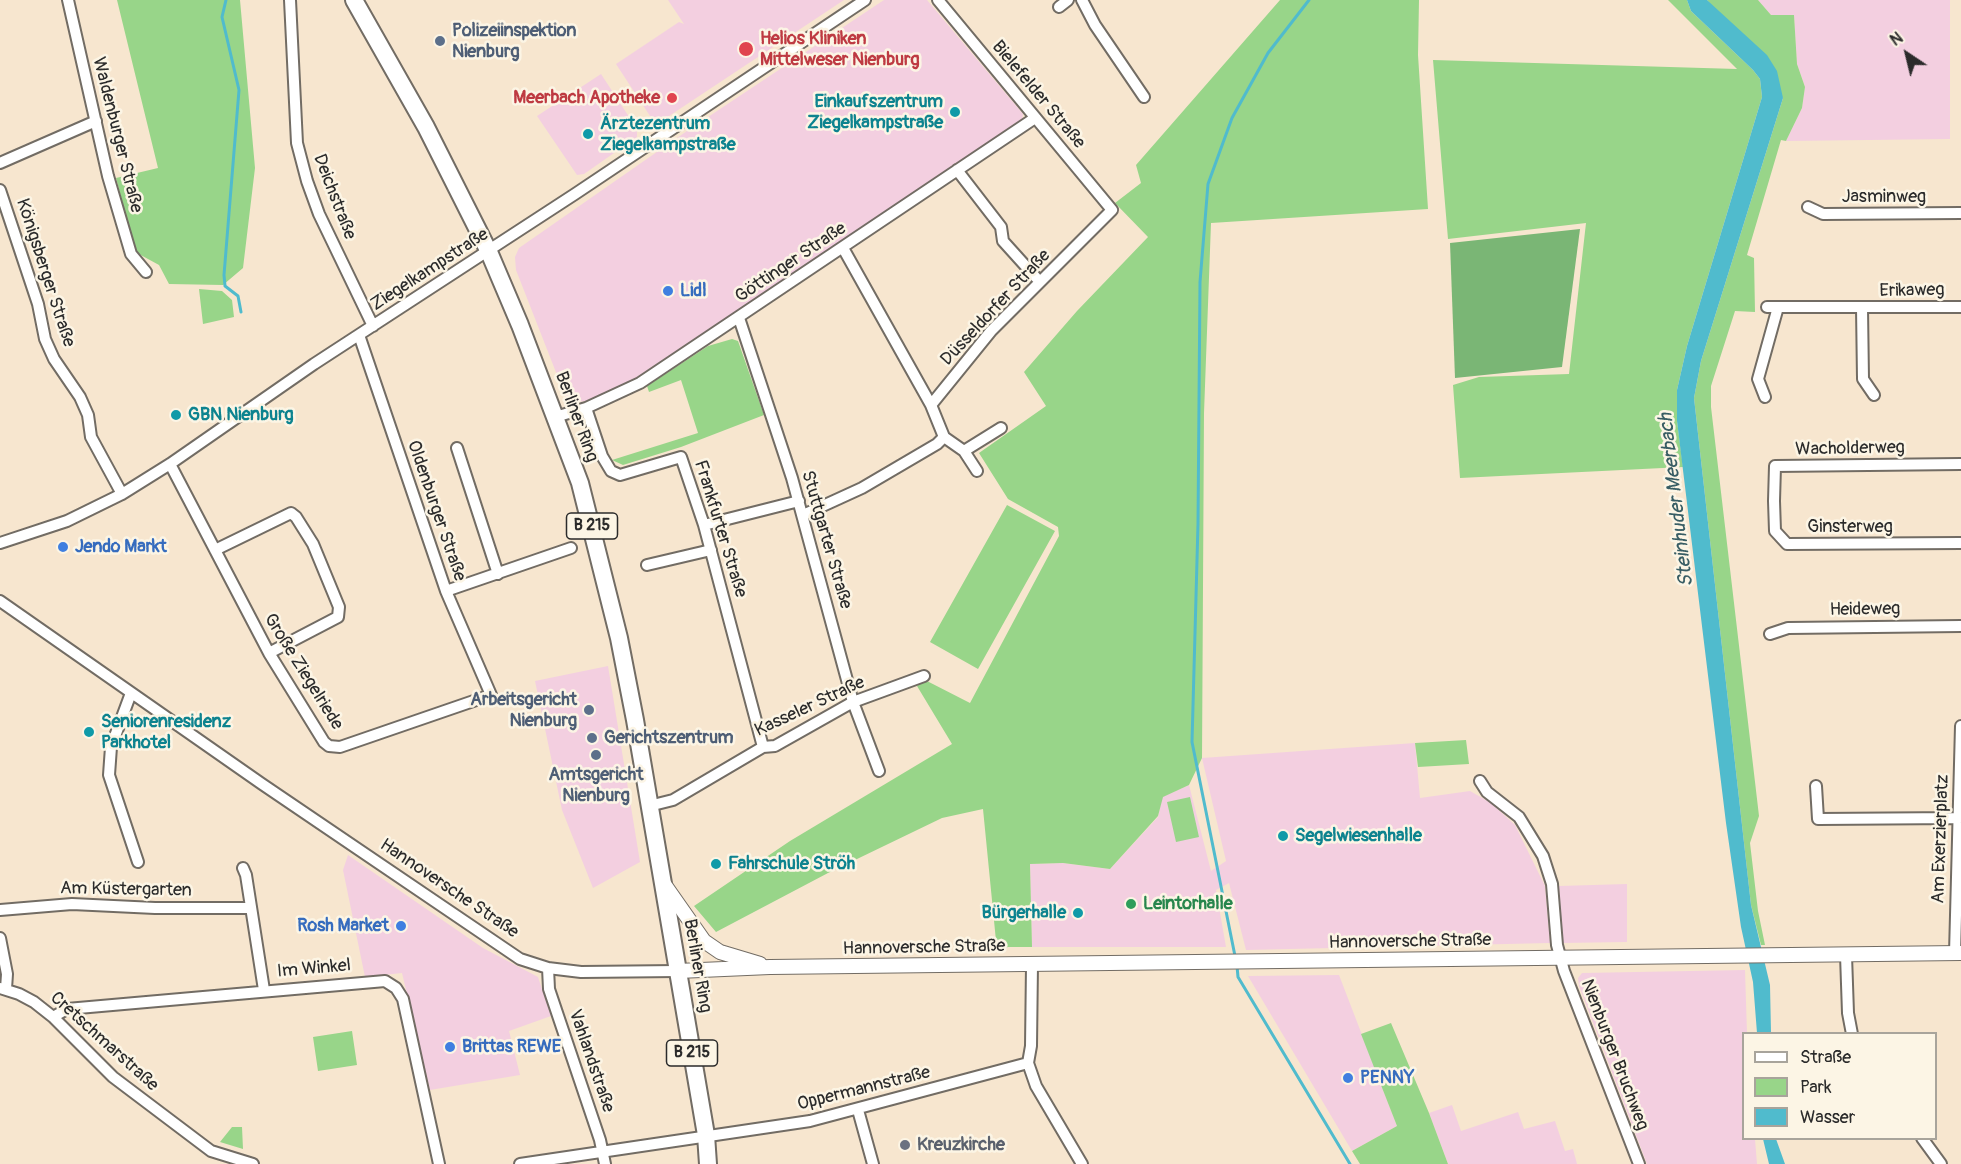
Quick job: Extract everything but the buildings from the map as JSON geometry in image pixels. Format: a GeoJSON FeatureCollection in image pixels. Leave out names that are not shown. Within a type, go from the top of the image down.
{"type":"FeatureCollection","features":[{"type":"Feature","properties":{"kind":"main road","name":"Berliner Ring"},"geometry":{"type":"LineString","coordinates":[[354,0],[426,127],[489,252],[580,483],[622,652],[706,1135],[708,1164]]}},
{"type":"Feature","properties":{"kind":"street","name":"Waldenburger Straße"},"geometry":{"type":"LineString","coordinates":[[68,0],[108,176],[131,254],[146,272]]}},
{"type":"Feature","properties":{"kind":"street","name":"Deichstraße"},"geometry":{"type":"LineString","coordinates":[[290,0],[293,100],[297,143],[319,214],[373,326]]}},
{"type":"Feature","properties":{"kind":"street","name":"Ziegelkampstraße"},"geometry":{"type":"LineString","coordinates":[[0,542],[67,521],[122,494],[170,464],[359,335],[489,252],[865,0]]}},
{"type":"Feature","properties":{"kind":"street","name":"Bielefelder Straße"},"geometry":{"type":"LineString","coordinates":[[938,0],[1112,210]]}},
{"type":"Feature","properties":{"kind":"street"},"geometry":{"type":"LineString","coordinates":[[1059,7],[1068,0]]}},
{"type":"Feature","properties":{"kind":"street"},"geometry":{"type":"LineString","coordinates":[[1082,0],[1095,25],[1144,97]]}},
{"type":"Feature","properties":{"kind":"street","name":"Göttinger Straße"},"geometry":{"type":"LineString","coordinates":[[555,417],[586,408],[640,383],[1035,118]]}},
{"type":"Feature","properties":{"kind":"street"},"geometry":{"type":"LineString","coordinates":[[0,163],[96,121]]}},
{"type":"Feature","properties":{"kind":"street"},"geometry":{"type":"LineString","coordinates":[[957,170],[1001,227],[1003,241],[1040,282]]}},
{"type":"Feature","properties":{"kind":"street","name":"Königsberger Straße"},"geometry":{"type":"LineString","coordinates":[[0,190],[38,304],[45,339],[54,359],[80,397],[88,415],[91,437],[122,494]]}},
{"type":"Feature","properties":{"kind":"street","name":"Jasminweg"},"geometry":{"type":"LineString","coordinates":[[1808,207],[1823,214],[1961,213]]}},
{"type":"Feature","properties":{"kind":"street","name":"Düsseldorfer Straße"},"geometry":{"type":"LineString","coordinates":[[931,405],[991,331],[1112,210]]}},
{"type":"Feature","properties":{"kind":"street"},"geometry":{"type":"LineString","coordinates":[[843,248],[931,405],[944,437],[964,451],[977,471]]}},
{"type":"Feature","properties":{"kind":"street","name":"Erikaweg"},"geometry":{"type":"LineString","coordinates":[[1765,397],[1758,379],[1772,307],[1961,307]]}},
{"type":"Feature","properties":{"kind":"street","name":"Erikaweg"},"geometry":{"type":"LineString","coordinates":[[1862,308],[1863,379],[1874,395]]}},
{"type":"Feature","properties":{"kind":"street","name":"Stuttgarter Straße"},"geometry":{"type":"LineString","coordinates":[[738,318],[799,501],[854,702],[879,771]]}},
{"type":"Feature","properties":{"kind":"street","name":"Oldenburger Straße"},"geometry":{"type":"LineString","coordinates":[[359,335],[446,591],[491,695]]}},
{"type":"Feature","properties":{"kind":"street","name":"Frankfurter Straße"},"geometry":{"type":"LineString","coordinates":[[586,408],[602,456],[611,471],[620,475],[681,457],[704,525],[763,747]]}},
{"type":"Feature","properties":{"kind":"street"},"geometry":{"type":"LineString","coordinates":[[964,451],[1001,428]]}},
{"type":"Feature","properties":{"kind":"street"},"geometry":{"type":"LineString","coordinates":[[803,515],[862,488],[937,444],[944,437]]}},
{"type":"Feature","properties":{"kind":"street"},"geometry":{"type":"LineString","coordinates":[[456,448],[498,574]]}},
{"type":"Feature","properties":{"kind":"street","name":"Große Ziegelriede"},"geometry":{"type":"LineString","coordinates":[[170,464],[269,653],[324,742],[336,747],[491,695]]}},
{"type":"Feature","properties":{"kind":"street","name":"Wacholderweg"},"geometry":{"type":"LineString","coordinates":[[1774,501],[1775,466],[1961,464]]}},
{"type":"Feature","properties":{"kind":"street"},"geometry":{"type":"LineString","coordinates":[[704,525],[799,501]]}},
{"type":"Feature","properties":{"kind":"street","name":"Ginsterweg"},"geometry":{"type":"LineString","coordinates":[[1774,501],[1775,531],[1787,544],[1961,543]]}},
{"type":"Feature","properties":{"kind":"street"},"geometry":{"type":"LineString","coordinates":[[215,550],[291,513],[296,516],[313,544],[339,607],[338,616],[269,653]]}},
{"type":"Feature","properties":{"kind":"street"},"geometry":{"type":"LineString","coordinates":[[446,591],[572,548]]}},
{"type":"Feature","properties":{"kind":"street"},"geometry":{"type":"LineString","coordinates":[[647,565],[711,550]]}},
{"type":"Feature","properties":{"kind":"street","name":"Hannoversche Straße"},"geometry":{"type":"LineString","coordinates":[[0,601],[486,938],[520,959],[548,968],[591,972],[770,967],[1958,953]]}},
{"type":"Feature","properties":{"kind":"street","name":"Heideweg"},"geometry":{"type":"LineString","coordinates":[[1770,634],[1788,628],[1961,626]]}},
{"type":"Feature","properties":{"kind":"street","name":"Kasseler Straße"},"geometry":{"type":"LineString","coordinates":[[649,806],[673,800],[763,747],[775,747],[854,702],[924,676]]}},
{"type":"Feature","properties":{"kind":"street"},"geometry":{"type":"LineString","coordinates":[[131,693],[111,747],[109,775],[138,862]]}},
{"type":"Feature","properties":{"kind":"street","name":"Am Exerzierplatz"},"geometry":{"type":"LineString","coordinates":[[1958,953],[1961,726]]}},
{"type":"Feature","properties":{"kind":"street","name":"Nienburger Bruchweg"},"geometry":{"type":"LineString","coordinates":[[1480,781],[1487,792],[1519,818],[1543,856],[1554,896],[1560,957],[1639,1164]]}},
{"type":"Feature","properties":{"kind":"street"},"geometry":{"type":"LineString","coordinates":[[1816,786],[1818,819],[1958,818]]}},
{"type":"Feature","properties":{"kind":"street"},"geometry":{"type":"LineString","coordinates":[[243,868],[264,990]]}},
{"type":"Feature","properties":{"kind":"street","name":"Berliner Ring"},"geometry":{"type":"LineString","coordinates":[[663,882],[704,941],[720,951],[770,967]]}},
{"type":"Feature","properties":{"kind":"street","name":"Am Küstergarten"},"geometry":{"type":"LineString","coordinates":[[0,910],[72,904],[155,908],[251,908]]}},
{"type":"Feature","properties":{"kind":"street"},"geometry":{"type":"LineString","coordinates":[[0,938],[7,974],[3,988]]}},
{"type":"Feature","properties":{"kind":"street"},"geometry":{"type":"LineString","coordinates":[[1846,955],[1848,1013],[1852,1032]]}},
{"type":"Feature","properties":{"kind":"street"},"geometry":{"type":"LineString","coordinates":[[1032,965],[1029,1063],[1036,1086],[1082,1164]]}},
{"type":"Feature","properties":{"kind":"street","name":"Vahlandstraße"},"geometry":{"type":"LineString","coordinates":[[548,968],[549,989],[603,1151],[605,1164]]}},
{"type":"Feature","properties":{"kind":"street","name":"Im Winkel"},"geometry":{"type":"LineString","coordinates":[[53,1017],[67,1009],[374,980],[385,981],[396,988],[403,999],[439,1164]]}},
{"type":"Feature","properties":{"kind":"street","name":"Cretschmarstraße"},"geometry":{"type":"LineString","coordinates":[[3,988],[34,1002],[53,1017],[113,1077],[211,1151],[238,1162],[253,1164]]}},
{"type":"Feature","properties":{"kind":"street","name":"Oppermannstraße"},"geometry":{"type":"LineString","coordinates":[[520,1164],[810,1121],[1029,1063]]}},
{"type":"Feature","properties":{"kind":"street"},"geometry":{"type":"LineString","coordinates":[[858,1110],[873,1164]]}},
{"type":"Feature","properties":{"kind":"street"},"geometry":{"type":"LineString","coordinates":[[1923,1140],[1941,1164]]}},
{"type":"Feature","properties":{"kind":"shaded area"},"geometry":{"type":"Polygon","coordinates":[[[668,0],[844,0],[660,122],[652,119],[616,64],[679,22],[684,24],[668,0]]]}},
{"type":"Feature","properties":{"kind":"shaded area"},"geometry":{"type":"Polygon","coordinates":[[[884,0],[927,0],[1023,114],[1022,121],[631,381],[586,401],[568,403],[516,270],[515,257],[519,248],[687,131],[884,0]]]}},
{"type":"Feature","properties":{"kind":"shaded area"},"geometry":{"type":"Polygon","coordinates":[[[1758,0],[1950,0],[1950,139],[1786,141],[1802,108],[1805,87],[1797,64],[1794,15],[1771,15],[1758,0]]]}},
{"type":"Feature","properties":{"kind":"shaded area"},"geometry":{"type":"Polygon","coordinates":[[[601,74],[637,129],[637,137],[584,174],[577,175],[537,116],[601,74]]]}},
{"type":"Feature","properties":{"kind":"shaded area"},"geometry":{"type":"Polygon","coordinates":[[[608,666],[640,862],[593,888],[562,810],[535,681],[608,666]]]}},
{"type":"Feature","properties":{"kind":"shaded area"},"geometry":{"type":"Polygon","coordinates":[[[1415,743],[1420,798],[1470,791],[1491,803],[1515,825],[1545,886],[1550,943],[1246,950],[1229,883],[1216,890],[1226,947],[1032,947],[1030,864],[1063,863],[1110,869],[1158,817],[1162,797],[1189,785],[1211,871],[1226,861],[1202,758],[1415,743]]]}},
{"type":"Feature","properties":{"kind":"shaded area"},"geometry":{"type":"Polygon","coordinates":[[[348,855],[483,948],[538,977],[551,1016],[509,1031],[520,1075],[430,1090],[402,973],[365,977],[343,870],[348,855]]]}},
{"type":"Feature","properties":{"kind":"shaded area"},"geometry":{"type":"Polygon","coordinates":[[[1627,884],[1627,942],[1562,943],[1559,886],[1627,884]]]}},
{"type":"Feature","properties":{"kind":"shaded area"},"geometry":{"type":"Polygon","coordinates":[[[1745,970],[1747,1032],[1742,1032],[1742,1140],[1755,1140],[1757,1164],[1647,1164],[1579,986],[1578,978],[1582,973],[1745,970]]]}},
{"type":"Feature","properties":{"kind":"shaded area"},"geometry":{"type":"Polygon","coordinates":[[[1339,975],[1397,1126],[1352,1151],[1248,976],[1339,975]]]}},
{"type":"Feature","properties":{"kind":"shaded area"},"geometry":{"type":"Polygon","coordinates":[[[1452,1105],[1461,1131],[1518,1112],[1524,1129],[1555,1121],[1565,1151],[1573,1149],[1577,1164],[1448,1164],[1429,1113],[1452,1105]]]}},
{"type":"Feature","properties":{"kind":"green space"},"geometry":{"type":"Polygon","coordinates":[[[117,0],[240,0],[255,168],[243,268],[223,285],[169,284],[159,265],[137,253],[134,246],[116,178],[158,168],[117,0]]]}},
{"type":"Feature","properties":{"kind":"green space"},"geometry":{"type":"Polygon","coordinates":[[[1280,0],[1419,0],[1418,55],[1428,209],[1211,223],[1204,413],[1202,758],[1189,785],[1163,797],[1158,816],[1110,869],[1063,863],[1030,864],[1032,947],[1008,947],[997,951],[983,809],[942,818],[828,873],[716,932],[694,906],[790,841],[952,744],[917,686],[925,680],[970,703],[1059,536],[1058,527],[1008,499],[979,453],[1046,406],[1024,372],[1077,311],[1148,237],[1115,203],[1141,183],[1136,165],[1280,0]]]}},
{"type":"Feature","properties":{"kind":"green space"},"geometry":{"type":"Polygon","coordinates":[[[1668,0],[1687,0],[1691,11],[1760,79],[1762,97],[1687,346],[1677,390],[1677,421],[1683,467],[1460,478],[1453,385],[1479,377],[1569,374],[1586,223],[1448,239],[1433,60],[1737,69],[1668,0]]]}},
{"type":"Feature","properties":{"kind":"green space"},"geometry":{"type":"Polygon","coordinates":[[[1707,0],[1758,0],[1771,15],[1794,15],[1797,64],[1805,87],[1802,108],[1786,141],[1781,140],[1747,255],[1754,258],[1755,312],[1735,311],[1711,386],[1711,407],[1759,816],[1750,843],[1758,911],[1765,945],[1761,945],[1751,905],[1694,398],[1701,361],[1783,98],[1707,0]]]}},
{"type":"Feature","properties":{"kind":"green space"},"geometry":{"type":"Polygon","coordinates":[[[1580,229],[1562,367],[1455,378],[1450,243],[1580,229]]]}},
{"type":"Feature","properties":{"kind":"green space"},"geometry":{"type":"Polygon","coordinates":[[[199,289],[222,291],[232,300],[234,317],[203,324],[199,289]]]}},
{"type":"Feature","properties":{"kind":"green space"},"geometry":{"type":"Polygon","coordinates":[[[732,339],[738,341],[764,415],[681,447],[623,465],[612,460],[698,433],[681,380],[649,392],[647,386],[708,346],[732,339]]]}},
{"type":"Feature","properties":{"kind":"green space"},"geometry":{"type":"Polygon","coordinates":[[[1007,505],[1055,531],[978,669],[930,642],[1007,505]]]}},
{"type":"Feature","properties":{"kind":"green space"},"geometry":{"type":"Polygon","coordinates":[[[1466,740],[1469,764],[1418,767],[1415,743],[1466,740]]]}},
{"type":"Feature","properties":{"kind":"green space"},"geometry":{"type":"Polygon","coordinates":[[[1190,797],[1199,837],[1176,842],[1167,802],[1190,797]]]}},
{"type":"Feature","properties":{"kind":"green space"},"geometry":{"type":"Polygon","coordinates":[[[1391,1023],[1448,1164],[1360,1164],[1352,1151],[1397,1126],[1361,1034],[1391,1023]]]}},
{"type":"Feature","properties":{"kind":"green space"},"geometry":{"type":"Polygon","coordinates":[[[352,1031],[357,1065],[318,1071],[313,1037],[352,1031]]]}},
{"type":"Feature","properties":{"kind":"green space"},"geometry":{"type":"Polygon","coordinates":[[[232,1127],[242,1127],[243,1149],[220,1142],[232,1127]]]}},
{"type":"Feature","properties":{"kind":"water"},"geometry":{"type":"Polygon","coordinates":[[[1687,0],[1707,0],[1767,55],[1777,71],[1783,98],[1701,361],[1694,398],[1751,905],[1770,985],[1771,1032],[1757,1032],[1753,982],[1741,927],[1726,823],[1677,421],[1677,390],[1687,346],[1762,97],[1760,79],[1753,70],[1691,11],[1687,0]]]}},
{"type":"Feature","properties":{"kind":"water"},"geometry":{"type":"Polygon","coordinates":[[[1763,1140],[1776,1140],[1785,1164],[1769,1164],[1763,1140]]]}},
{"type":"Feature","properties":{"kind":"waterway"},"geometry":{"type":"LineString","coordinates":[[226,0],[222,17],[239,90],[224,275],[225,286],[238,296],[241,312]]}},
{"type":"Feature","properties":{"kind":"waterway"},"geometry":{"type":"LineString","coordinates":[[1235,956],[1192,742],[1198,524],[1200,282],[1208,184],[1232,118],[1268,53],[1309,0]]}},
{"type":"Feature","properties":{"kind":"waterway"},"geometry":{"type":"LineString","coordinates":[[1237,966],[1238,977],[1350,1164]]}},
{"type":"Feature","properties":{"kind":"place","name":"Polizeiinspektion Nienburg"},"geometry":{"type":"Point","coordinates":[440,41]}},
{"type":"Feature","properties":{"kind":"place","name":"Helios Kliniken Mittelweser Nienburg"},"geometry":{"type":"Point","coordinates":[746,49]}},
{"type":"Feature","properties":{"kind":"place","name":"Meerbach Apotheke"},"geometry":{"type":"Point","coordinates":[672,98]}},
{"type":"Feature","properties":{"kind":"place","name":"Einkaufszentrum Ziegelkampstraße"},"geometry":{"type":"Point","coordinates":[955,112]}},
{"type":"Feature","properties":{"kind":"place","name":"Ärztezentrum Ziegelkampstraße"},"geometry":{"type":"Point","coordinates":[588,134]}},
{"type":"Feature","properties":{"kind":"place","name":"Lidl"},"geometry":{"type":"Point","coordinates":[668,291]}},
{"type":"Feature","properties":{"kind":"place","name":"GBN Nienburg"},"geometry":{"type":"Point","coordinates":[176,415]}},
{"type":"Feature","properties":{"kind":"place","name":"Jendo Markt"},"geometry":{"type":"Point","coordinates":[63,547]}},
{"type":"Feature","properties":{"kind":"place","name":"Arbeitsgericht Nienburg"},"geometry":{"type":"Point","coordinates":[589,710]}},
{"type":"Feature","properties":{"kind":"place","name":"Seniorenresidenz Parkhotel"},"geometry":{"type":"Point","coordinates":[89,732]}},
{"type":"Feature","properties":{"kind":"place","name":"Gerichtszentrum"},"geometry":{"type":"Point","coordinates":[592,738]}},
{"type":"Feature","properties":{"kind":"place","name":"Amtsgericht Nienburg"},"geometry":{"type":"Point","coordinates":[596,755]}},
{"type":"Feature","properties":{"kind":"place","name":"Segelwiesenhalle"},"geometry":{"type":"Point","coordinates":[1283,836]}},
{"type":"Feature","properties":{"kind":"place","name":"Fahrschule Ströh"},"geometry":{"type":"Point","coordinates":[716,864]}},
{"type":"Feature","properties":{"kind":"place","name":"Leintorhalle"},"geometry":{"type":"Point","coordinates":[1131,904]}},
{"type":"Feature","properties":{"kind":"place","name":"Bürgerhalle"},"geometry":{"type":"Point","coordinates":[1078,913]}},
{"type":"Feature","properties":{"kind":"place","name":"Rosh Market"},"geometry":{"type":"Point","coordinates":[401,926]}},
{"type":"Feature","properties":{"kind":"place","name":"Brittas REWE"},"geometry":{"type":"Point","coordinates":[450,1047]}},
{"type":"Feature","properties":{"kind":"place","name":"PENNY"},"geometry":{"type":"Point","coordinates":[1348,1078]}},
{"type":"Feature","properties":{"kind":"place","name":"Kreuzkirche"},"geometry":{"type":"Point","coordinates":[905,1145]}},
{"type":"Feature","properties":{"kind":"water label","name":"Steinhuder Meerbach"},"geometry":{"type":"Point","coordinates":[1677,500]}}]}
